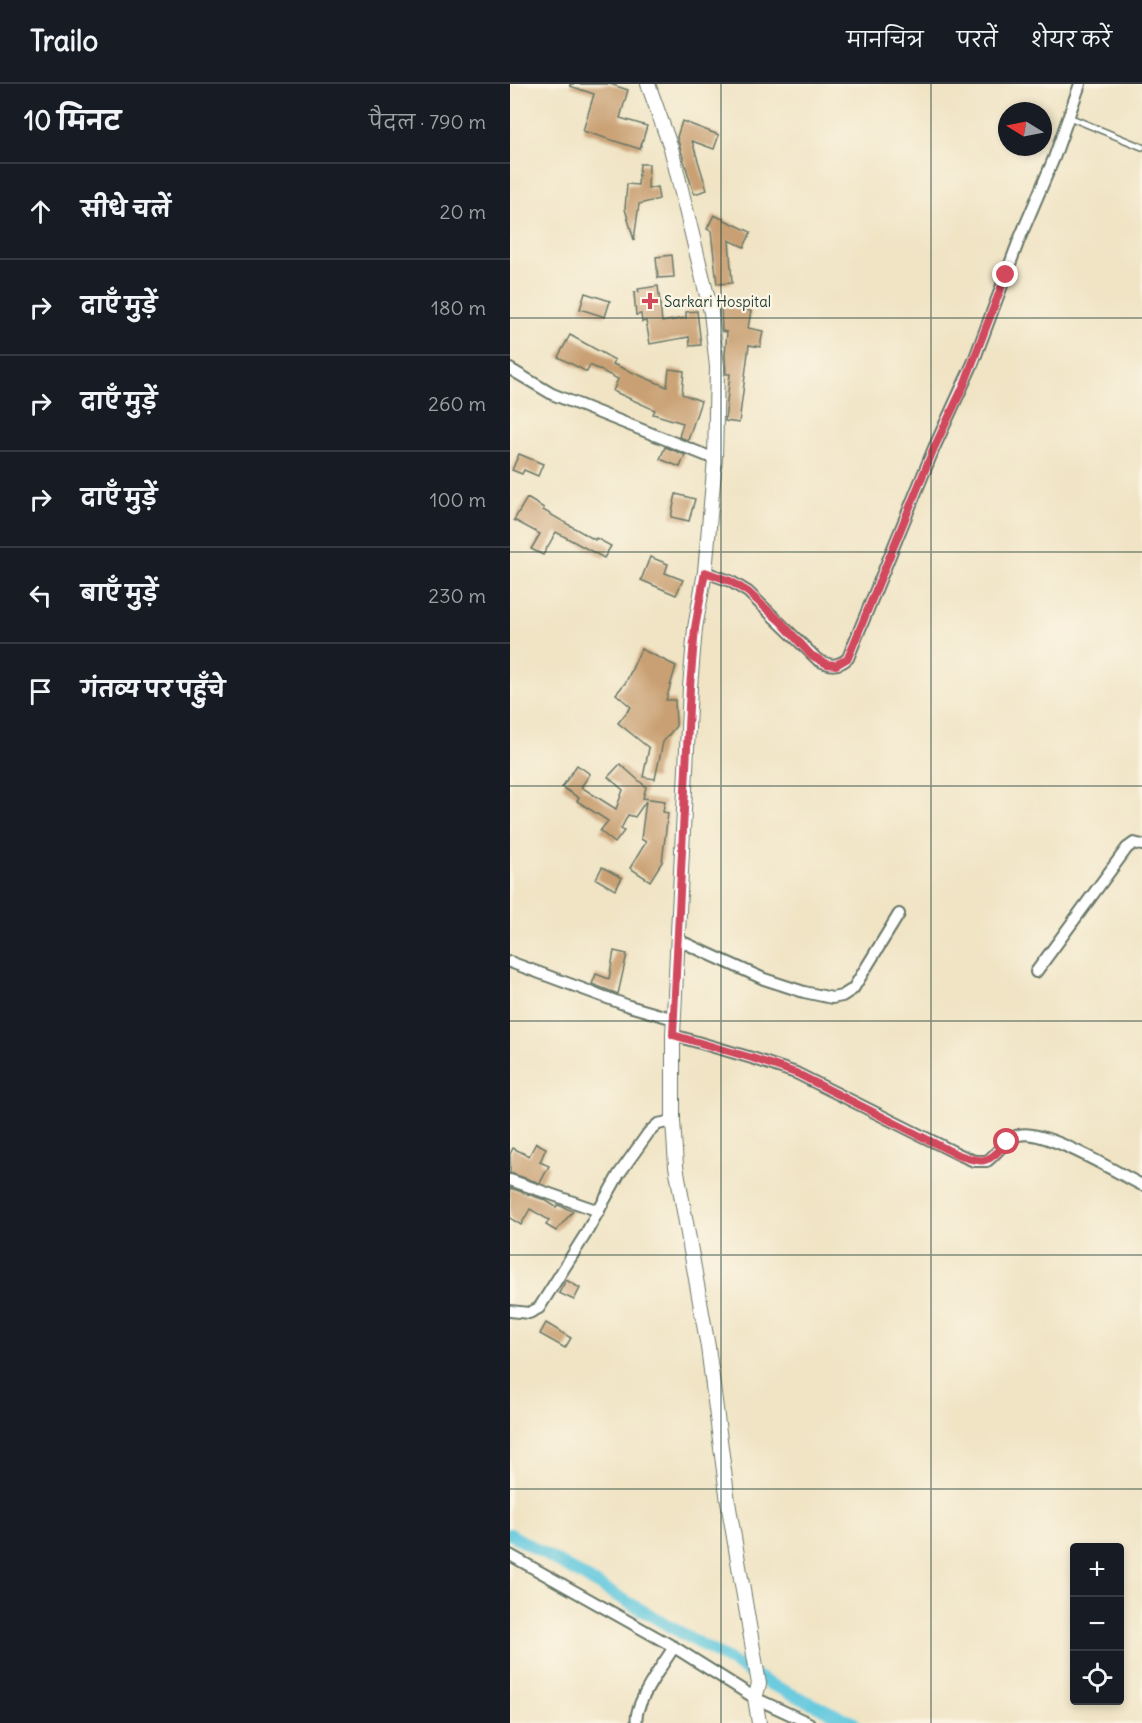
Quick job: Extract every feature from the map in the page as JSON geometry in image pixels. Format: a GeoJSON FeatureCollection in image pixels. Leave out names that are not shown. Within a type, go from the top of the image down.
{"type":"FeatureCollection","features":[{"type":"Feature","properties":{"kind":"main road"},"geometry":{"type":"LineString","coordinates":[[648,84],[671,148],[711,312],[717,367],[715,459],[705,572],[695,628],[690,687],[673,1035],[673,1121],[676,1166],[708,1347],[728,1502],[758,1677],[755,1698],[759,1723]]}},
{"type":"Feature","properties":{"kind":"street"},"geometry":{"type":"LineString","coordinates":[[705,572],[730,581],[748,592],[818,660],[836,665],[848,658],[934,448],[968,374],[1019,240],[1054,158],[1080,84]]}},
{"type":"Feature","properties":{"kind":"street"},"geometry":{"type":"LineString","coordinates":[[510,369],[552,394],[715,459]]}},
{"type":"Feature","properties":{"kind":"street"},"geometry":{"type":"LineString","coordinates":[[1036,972],[1127,848],[1136,843],[1142,845]]}},
{"type":"Feature","properties":{"kind":"street"},"geometry":{"type":"LineString","coordinates":[[678,940],[720,957],[764,979],[832,998],[842,996],[853,989],[899,914]]}},
{"type":"Feature","properties":{"kind":"street"},"geometry":{"type":"LineString","coordinates":[[510,962],[629,1006],[674,1019]]}},
{"type":"Feature","properties":{"kind":"street"},"geometry":{"type":"LineString","coordinates":[[673,1035],[796,1073],[974,1161],[987,1161],[1016,1135],[1043,1137],[1142,1185]]}},
{"type":"Feature","properties":{"kind":"street"},"geometry":{"type":"LineString","coordinates":[[510,1311],[529,1313],[539,1308],[619,1174],[649,1132],[658,1124],[673,1121]]}},
{"type":"Feature","properties":{"kind":"street"},"geometry":{"type":"LineString","coordinates":[[510,1180],[598,1211]]}},
{"type":"Feature","properties":{"kind":"street"},"geometry":{"type":"LineString","coordinates":[[510,1555],[674,1647],[755,1698],[809,1723]]}},
{"type":"Feature","properties":{"kind":"street"},"geometry":{"type":"LineString","coordinates":[[637,1723],[636,1715],[644,1698],[674,1647]]}},
{"type":"Feature","properties":{"kind":"lane"},"geometry":{"type":"LineString","coordinates":[[1068,117],[1142,147]]}},
{"type":"Feature","properties":{"kind":"building"},"geometry":{"type":"Polygon","coordinates":[[[570,84],[610,84],[628,90],[620,118],[647,126],[640,149],[583,131],[594,94],[570,86],[570,84]]]}},
{"type":"Feature","properties":{"kind":"building"},"geometry":{"type":"Polygon","coordinates":[[[682,121],[719,135],[714,149],[692,141],[707,190],[694,194],[677,137],[682,121]]]}},
{"type":"Feature","properties":{"kind":"building"},"geometry":{"type":"Polygon","coordinates":[[[640,164],[649,164],[648,189],[657,187],[659,199],[639,204],[634,240],[625,209],[627,184],[638,185],[640,164]]]}},
{"type":"Feature","properties":{"kind":"building"},"geometry":{"type":"Polygon","coordinates":[[[714,215],[751,232],[744,247],[729,240],[732,283],[717,284],[711,231],[707,229],[714,215]]]}},
{"type":"Feature","properties":{"kind":"building"},"geometry":{"type":"Polygon","coordinates":[[[672,255],[674,277],[658,278],[656,257],[672,255]]]}},
{"type":"Feature","properties":{"kind":"building"},"geometry":{"type":"Polygon","coordinates":[[[658,286],[662,322],[686,318],[686,312],[697,311],[701,345],[690,346],[689,337],[650,344],[646,321],[642,322],[641,314],[636,315],[634,293],[639,292],[638,289],[658,286]]]}},
{"type":"Feature","properties":{"kind":"building"},"geometry":{"type":"Polygon","coordinates":[[[585,293],[610,301],[605,317],[580,309],[585,293]]]}},
{"type":"Feature","properties":{"kind":"building"},"geometry":{"type":"Polygon","coordinates":[[[721,306],[751,311],[748,328],[763,331],[760,347],[749,345],[739,423],[725,421],[730,374],[726,374],[727,332],[722,331],[721,306]]]}},
{"type":"Feature","properties":{"kind":"building"},"geometry":{"type":"Polygon","coordinates":[[[570,335],[615,360],[613,364],[667,387],[669,369],[684,371],[682,394],[701,401],[688,440],[679,437],[683,423],[653,414],[655,410],[613,391],[618,379],[590,365],[587,372],[558,357],[570,335]]]}},
{"type":"Feature","properties":{"kind":"building"},"geometry":{"type":"Polygon","coordinates":[[[665,447],[685,455],[680,467],[660,459],[665,447]]]}},
{"type":"Feature","properties":{"kind":"building"},"geometry":{"type":"Polygon","coordinates":[[[519,454],[543,464],[538,476],[524,470],[522,474],[512,470],[519,454]]]}},
{"type":"Feature","properties":{"kind":"building"},"geometry":{"type":"Polygon","coordinates":[[[676,494],[695,499],[689,521],[671,517],[676,494]]]}},
{"type":"Feature","properties":{"kind":"building"},"geometry":{"type":"Polygon","coordinates":[[[527,498],[544,508],[543,510],[595,540],[596,538],[611,546],[604,558],[556,532],[543,555],[531,549],[540,534],[514,520],[527,498]]]}},
{"type":"Feature","properties":{"kind":"building"},"geometry":{"type":"Polygon","coordinates":[[[650,557],[668,564],[665,573],[683,580],[676,595],[641,580],[650,557]]]}},
{"type":"Feature","properties":{"kind":"building"},"geometry":{"type":"Polygon","coordinates":[[[641,649],[676,666],[666,700],[675,700],[676,726],[663,742],[655,779],[643,777],[649,748],[618,723],[631,707],[616,694],[626,682],[641,649]]]}},
{"type":"Feature","properties":{"kind":"building"},"geometry":{"type":"Polygon","coordinates":[[[620,764],[646,787],[643,798],[665,801],[663,812],[668,813],[662,862],[650,881],[630,868],[646,842],[641,839],[646,801],[635,817],[628,815],[621,829],[624,831],[615,843],[600,831],[608,821],[577,801],[579,798],[562,787],[577,765],[590,774],[581,787],[616,809],[623,790],[608,777],[620,764]]]}},
{"type":"Feature","properties":{"kind":"building"},"geometry":{"type":"Polygon","coordinates":[[[602,867],[622,878],[615,890],[596,879],[602,867]]]}},
{"type":"Feature","properties":{"kind":"building"},"geometry":{"type":"Polygon","coordinates":[[[614,951],[627,954],[618,994],[592,984],[596,974],[609,979],[614,951]]]}},
{"type":"Feature","properties":{"kind":"building"},"geometry":{"type":"Polygon","coordinates":[[[536,1143],[546,1148],[540,1162],[549,1166],[540,1183],[510,1173],[510,1154],[513,1148],[529,1156],[536,1143]]]}},
{"type":"Feature","properties":{"kind":"building"},"geometry":{"type":"Polygon","coordinates":[[[510,1188],[545,1200],[556,1207],[558,1205],[573,1211],[556,1231],[546,1225],[549,1220],[530,1209],[521,1225],[510,1218],[510,1188]]]}},
{"type":"Feature","properties":{"kind":"building"},"geometry":{"type":"Polygon","coordinates":[[[566,1280],[580,1288],[574,1300],[559,1293],[566,1280]]]}},
{"type":"Feature","properties":{"kind":"building"},"geometry":{"type":"Polygon","coordinates":[[[546,1323],[571,1338],[565,1348],[540,1334],[546,1323]]]}},
{"type":"Feature","properties":{"kind":"waterway"},"geometry":{"type":"LineString","coordinates":[[510,1534],[768,1683],[854,1723]]}},
{"type":"Feature","properties":{"kind":"place","name":"Sarkari Hospital"},"geometry":{"type":"Point","coordinates":[650,301]}},
{"type":"Feature","properties":{"kind":"route"},"geometry":{"type":"LineString","coordinates":[[1006,275],[964,385],[934,448],[848,658],[836,665],[818,660],[748,592],[730,581],[705,572],[695,628],[690,687],[673,1035],[796,1073],[974,1161],[987,1161],[996,1155],[1007,1142]]}}]}
